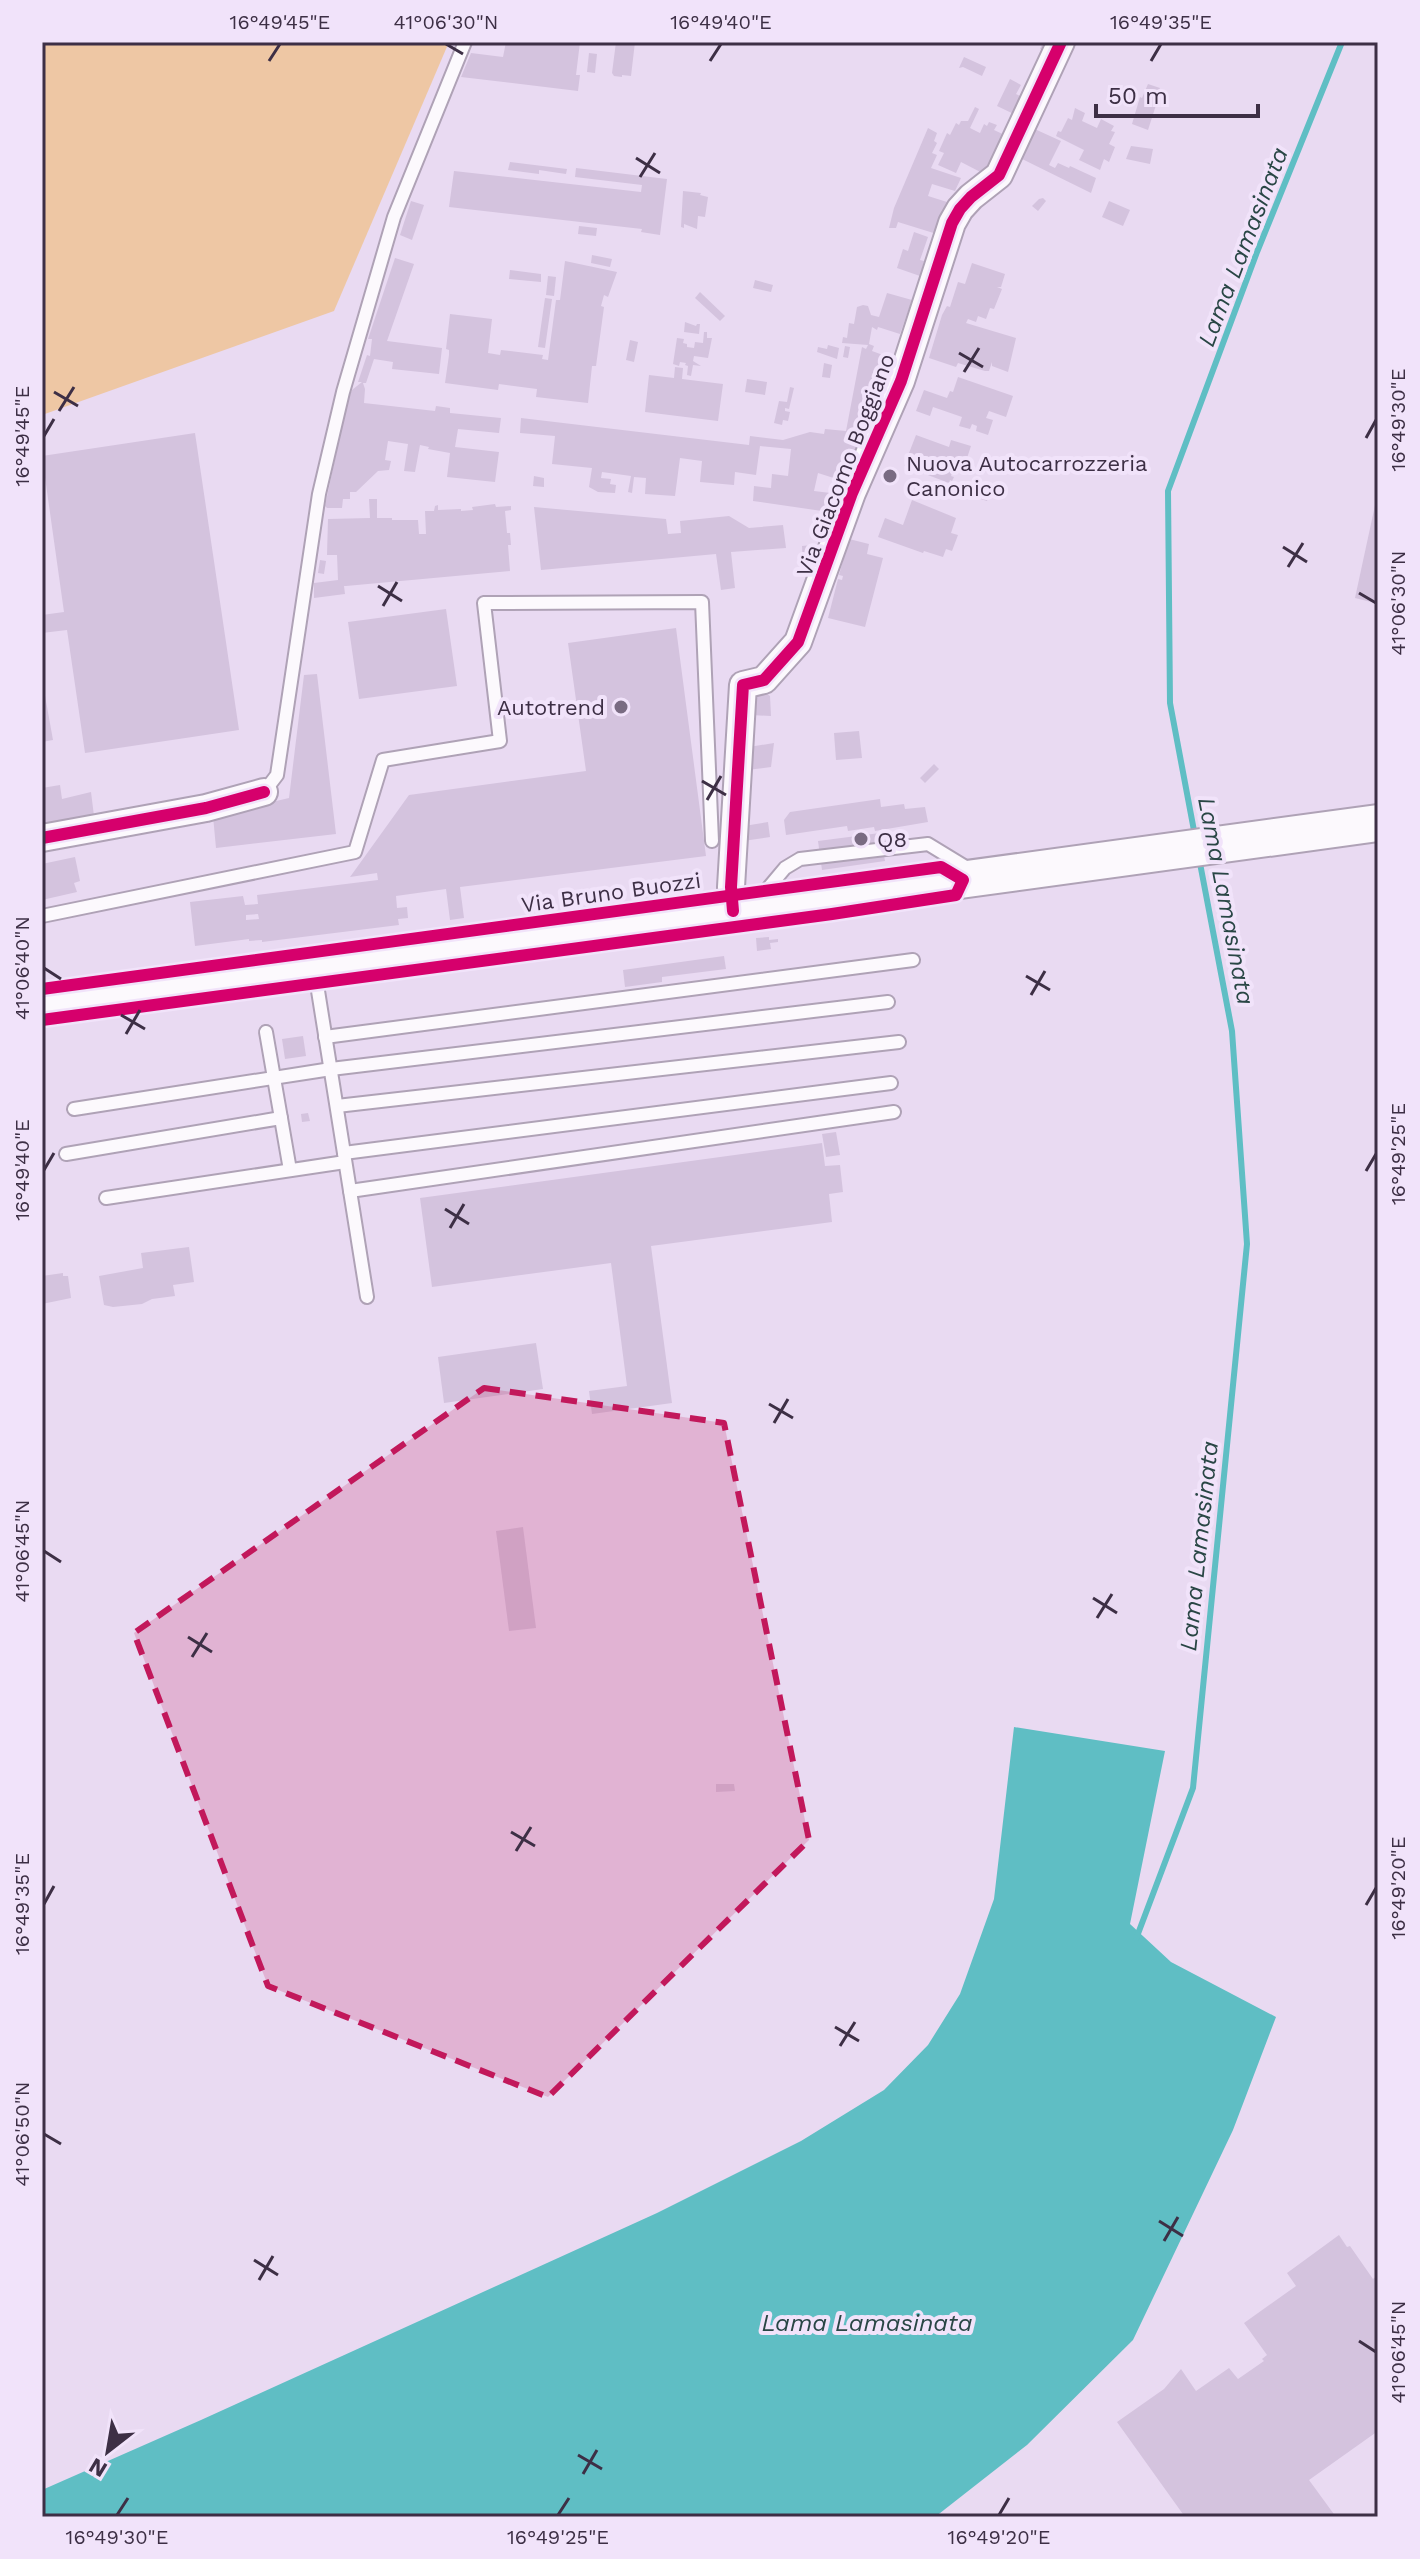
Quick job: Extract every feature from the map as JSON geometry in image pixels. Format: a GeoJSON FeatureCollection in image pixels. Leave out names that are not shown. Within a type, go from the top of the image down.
{"type":"FeatureCollection","features":[{"type":"Feature","properties":{"kind":"main road","name":"Via Bruno Buozzi"},"geometry":{"type":"LineString","coordinates":[[42,1005],[1378,823]]}},
{"type":"Feature","properties":{"kind":"street","name":"Via Giacomo Boggiano"},"geometry":{"type":"LineString","coordinates":[[742,910],[731,887],[743,685],[764,680],[798,642],[852,493],[901,381],[952,223],[971,197],[999,175],[1061,42]]}},
{"type":"Feature","properties":{"kind":"street"},"geometry":{"type":"LineString","coordinates":[[42,838],[206,808],[264,792]]}},
{"type":"Feature","properties":{"kind":"lane"},"geometry":{"type":"LineString","coordinates":[[264,792],[277,775],[319,494],[343,392],[394,217],[465,42]]}},
{"type":"Feature","properties":{"kind":"lane"},"geometry":{"type":"LineString","coordinates":[[42,916],[355,852],[383,760],[500,741],[484,603],[702,602],[712,841]]}},
{"type":"Feature","properties":{"kind":"lane"},"geometry":{"type":"LineString","coordinates":[[325,1037],[913,960]]}},
{"type":"Feature","properties":{"kind":"lane"},"geometry":{"type":"LineString","coordinates":[[314,968],[367,1297]]}},
{"type":"Feature","properties":{"kind":"lane"},"geometry":{"type":"LineString","coordinates":[[74,1109],[331,1069],[888,1002]]}},
{"type":"Feature","properties":{"kind":"lane"},"geometry":{"type":"LineString","coordinates":[[266,1032],[290,1170]]}},
{"type":"Feature","properties":{"kind":"lane"},"geometry":{"type":"LineString","coordinates":[[337,1106],[899,1042]]}},
{"type":"Feature","properties":{"kind":"lane"},"geometry":{"type":"LineString","coordinates":[[106,1198],[290,1170],[344,1157],[891,1083]]}},
{"type":"Feature","properties":{"kind":"lane"},"geometry":{"type":"LineString","coordinates":[[350,1191],[894,1112]]}},
{"type":"Feature","properties":{"kind":"lane"},"geometry":{"type":"LineString","coordinates":[[66,1154],[281,1118]]}},
{"type":"Feature","properties":{"kind":"highlighted area"},"geometry":{"type":"Polygon","coordinates":[[[484,1388],[724,1423],[809,1840],[548,2097],[268,1986],[134,1633],[484,1388]]]}},
{"type":"Feature","properties":{"kind":"shaded area"},"geometry":{"type":"Polygon","coordinates":[[[42,42],[449,42],[334,311],[42,415],[42,42]]]}},
{"type":"Feature","properties":{"kind":"water","name":"Lama Lamasinata"},"geometry":{"type":"Polygon","coordinates":[[[1014,1727],[1165,1751],[1130,1924],[1171,1962],[1276,2017],[1233,2130],[1133,2340],[1027,2445],[935,2517],[42,2517],[42,2490],[657,2213],[801,2141],[884,2090],[928,2045],[960,1994],[994,1899],[1014,1727]]]}},
{"type":"Feature","properties":{"kind":"building"},"geometry":{"type":"Polygon","coordinates":[[[506,42],[580,42],[576,75],[580,75],[578,91],[461,77],[471,53],[503,57],[506,42]]]}},
{"type":"Feature","properties":{"kind":"building"},"geometry":{"type":"Polygon","coordinates":[[[616,42],[635,42],[631,76],[614,76],[612,73],[616,42]]]}},
{"type":"Feature","properties":{"kind":"building"},"geometry":{"type":"Polygon","coordinates":[[[1043,42],[1056,42],[1022,118],[997,106],[1010,79],[1021,85],[1016,94],[1020,96],[1019,102],[1044,51],[1040,49],[1043,42]]]}},
{"type":"Feature","properties":{"kind":"building"},"geometry":{"type":"Polygon","coordinates":[[[589,53],[597,54],[595,73],[587,72],[589,53]]]}},
{"type":"Feature","properties":{"kind":"building"},"geometry":{"type":"Polygon","coordinates":[[[964,57],[986,67],[982,76],[959,68],[964,57]]]}},
{"type":"Feature","properties":{"kind":"building"},"geometry":{"type":"Polygon","coordinates":[[[1148,84],[1160,88],[1153,100],[1157,102],[1148,130],[1132,124],[1140,97],[1148,84]]]}},
{"type":"Feature","properties":{"kind":"building"},"geometry":{"type":"Polygon","coordinates":[[[975,107],[979,109],[970,128],[980,133],[984,124],[987,126],[989,122],[997,125],[994,130],[1011,138],[992,178],[961,162],[956,173],[938,165],[944,153],[939,151],[947,133],[950,135],[956,123],[959,125],[961,121],[968,121],[975,107]]]}},
{"type":"Feature","properties":{"kind":"building"},"geometry":{"type":"Polygon","coordinates":[[[1075,108],[1085,113],[1082,121],[1097,128],[1101,119],[1114,126],[1111,131],[1115,132],[1109,144],[1115,147],[1109,162],[1104,159],[1100,170],[1079,160],[1084,150],[1056,136],[1068,118],[1072,120],[1075,108]]]}},
{"type":"Feature","properties":{"kind":"building"},"geometry":{"type":"Polygon","coordinates":[[[1028,126],[1061,141],[1049,165],[1055,168],[1058,163],[1070,166],[1096,178],[1091,193],[1014,155],[1028,126]]]}},
{"type":"Feature","properties":{"kind":"building"},"geometry":{"type":"Polygon","coordinates":[[[928,128],[937,133],[934,141],[937,143],[932,153],[937,155],[931,168],[961,178],[955,191],[932,184],[928,196],[947,202],[949,211],[940,235],[898,222],[896,228],[889,228],[894,208],[928,128]]]}},
{"type":"Feature","properties":{"kind":"building"},"geometry":{"type":"Polygon","coordinates":[[[1131,146],[1153,149],[1150,164],[1126,159],[1131,146]]]}},
{"type":"Feature","properties":{"kind":"building"},"geometry":{"type":"Polygon","coordinates":[[[510,162],[567,169],[566,174],[539,170],[539,174],[508,170],[510,162]]]}},
{"type":"Feature","properties":{"kind":"building"},"geometry":{"type":"Polygon","coordinates":[[[576,168],[667,179],[660,235],[641,232],[642,229],[449,207],[454,171],[641,192],[642,185],[575,177],[576,168]]]}},
{"type":"Feature","properties":{"kind":"building"},"geometry":{"type":"Polygon","coordinates":[[[683,191],[708,197],[705,217],[698,216],[697,229],[684,224],[684,228],[681,227],[683,191]]]}},
{"type":"Feature","properties":{"kind":"building"},"geometry":{"type":"Polygon","coordinates":[[[1043,198],[1046,201],[1038,211],[1032,206],[1043,198]]]}},
{"type":"Feature","properties":{"kind":"building"},"geometry":{"type":"Polygon","coordinates":[[[411,201],[424,205],[412,240],[400,235],[411,201]]]}},
{"type":"Feature","properties":{"kind":"building"},"geometry":{"type":"Polygon","coordinates":[[[1109,201],[1130,210],[1123,226],[1102,217],[1109,201]]]}},
{"type":"Feature","properties":{"kind":"building"},"geometry":{"type":"Polygon","coordinates":[[[579,226],[597,228],[596,236],[578,234],[579,226]]]}},
{"type":"Feature","properties":{"kind":"building"},"geometry":{"type":"Polygon","coordinates":[[[914,232],[928,237],[920,260],[924,261],[920,276],[897,268],[903,249],[908,251],[914,232]]]}},
{"type":"Feature","properties":{"kind":"building"},"geometry":{"type":"Polygon","coordinates":[[[592,255],[612,259],[610,267],[591,263],[592,255]]]}},
{"type":"Feature","properties":{"kind":"building"},"geometry":{"type":"Polygon","coordinates":[[[395,258],[414,264],[387,341],[442,348],[439,374],[392,369],[393,362],[374,359],[366,383],[363,383],[364,403],[435,411],[436,406],[450,408],[450,413],[501,418],[499,433],[458,429],[455,447],[499,452],[495,482],[447,477],[450,453],[420,445],[415,472],[404,471],[408,444],[388,441],[385,460],[391,461],[389,470],[378,471],[356,492],[350,492],[350,499],[343,499],[342,508],[327,508],[347,402],[352,390],[362,382],[358,382],[367,355],[370,356],[372,339],[368,339],[395,258]]]}},
{"type":"Feature","properties":{"kind":"building"},"geometry":{"type":"Polygon","coordinates":[[[565,261],[617,272],[608,297],[604,295],[601,306],[604,307],[588,403],[536,397],[537,389],[499,384],[498,390],[445,383],[450,314],[492,319],[488,353],[500,355],[501,350],[543,355],[542,359],[548,360],[565,261]]]}},
{"type":"Feature","properties":{"kind":"building"},"geometry":{"type":"Polygon","coordinates":[[[972,263],[1005,274],[1001,287],[997,287],[1002,289],[994,309],[990,308],[986,319],[978,316],[976,322],[968,319],[966,323],[1016,338],[1008,372],[992,366],[992,362],[989,371],[985,371],[958,363],[956,367],[929,358],[942,315],[947,306],[950,307],[958,282],[965,284],[972,263]]]}},
{"type":"Feature","properties":{"kind":"building"},"geometry":{"type":"Polygon","coordinates":[[[510,270],[541,274],[541,282],[509,279],[510,270]]]}},
{"type":"Feature","properties":{"kind":"building"},"geometry":{"type":"Polygon","coordinates":[[[548,276],[556,277],[554,296],[546,295],[548,276]]]}},
{"type":"Feature","properties":{"kind":"building"},"geometry":{"type":"Polygon","coordinates":[[[755,280],[773,285],[771,292],[753,288],[755,280]]]}},
{"type":"Feature","properties":{"kind":"building"},"geometry":{"type":"Polygon","coordinates":[[[700,292],[725,316],[720,321],[695,298],[700,292]]]}},
{"type":"Feature","properties":{"kind":"building"},"geometry":{"type":"Polygon","coordinates":[[[887,293],[912,300],[900,334],[872,327],[869,344],[874,346],[872,351],[891,358],[881,390],[891,394],[843,481],[818,473],[814,491],[847,495],[836,518],[821,516],[822,511],[753,501],[754,486],[771,488],[772,474],[788,476],[791,449],[760,446],[756,475],[735,472],[734,485],[700,482],[702,461],[680,458],[675,496],[645,494],[646,478],[634,477],[632,493],[628,492],[631,476],[602,472],[601,478],[611,479],[610,484],[616,485],[615,493],[598,492],[589,487],[592,468],[552,464],[555,436],[520,433],[521,418],[749,445],[750,436],[783,440],[810,432],[824,434],[825,429],[846,431],[862,347],[866,349],[868,345],[842,343],[843,337],[847,338],[849,323],[854,324],[857,307],[868,306],[871,315],[879,317],[887,293]]]}},
{"type":"Feature","properties":{"kind":"building"},"geometry":{"type":"Polygon","coordinates":[[[545,298],[552,299],[545,348],[538,347],[545,298]]]}},
{"type":"Feature","properties":{"kind":"building"},"geometry":{"type":"Polygon","coordinates":[[[685,322],[696,326],[700,324],[699,334],[684,332],[685,322]]]}},
{"type":"Feature","properties":{"kind":"building"},"geometry":{"type":"Polygon","coordinates":[[[704,332],[707,332],[707,338],[712,338],[708,358],[694,356],[693,361],[701,366],[693,365],[691,376],[687,375],[686,363],[680,362],[679,366],[673,364],[677,338],[684,339],[687,347],[694,348],[695,342],[703,343],[704,332]]]}},
{"type":"Feature","properties":{"kind":"building"},"geometry":{"type":"Polygon","coordinates":[[[630,340],[638,342],[634,362],[626,360],[630,340]]]}},
{"type":"Feature","properties":{"kind":"building"},"geometry":{"type":"Polygon","coordinates":[[[828,345],[839,348],[837,359],[817,352],[818,347],[827,349],[828,345]]]}},
{"type":"Feature","properties":{"kind":"building"},"geometry":{"type":"Polygon","coordinates":[[[845,346],[850,347],[848,358],[843,357],[845,346]]]}},
{"type":"Feature","properties":{"kind":"building"},"geometry":{"type":"Polygon","coordinates":[[[824,363],[832,365],[830,378],[822,377],[824,363]]]}},
{"type":"Feature","properties":{"kind":"building"},"geometry":{"type":"Polygon","coordinates":[[[675,367],[683,368],[682,379],[723,384],[718,421],[645,412],[649,375],[674,378],[675,367]]]}},
{"type":"Feature","properties":{"kind":"building"},"geometry":{"type":"Polygon","coordinates":[[[958,377],[1013,396],[1006,417],[989,411],[986,418],[993,420],[988,435],[976,431],[977,426],[972,424],[970,429],[959,426],[962,417],[933,407],[930,416],[916,411],[924,390],[947,398],[950,391],[953,392],[958,377]]]}},
{"type":"Feature","properties":{"kind":"building"},"geometry":{"type":"Polygon","coordinates":[[[747,379],[767,382],[765,395],[745,392],[747,379]]]}},
{"type":"Feature","properties":{"kind":"building"},"geometry":{"type":"Polygon","coordinates":[[[790,387],[794,388],[789,409],[785,408],[790,412],[788,421],[783,420],[782,425],[774,423],[779,401],[787,402],[790,387]]]}},
{"type":"Feature","properties":{"kind":"building"},"geometry":{"type":"Polygon","coordinates":[[[195,433],[239,730],[85,753],[67,630],[42,633],[42,615],[64,612],[42,456],[195,433]]]}},
{"type":"Feature","properties":{"kind":"building"},"geometry":{"type":"Polygon","coordinates":[[[916,435],[949,447],[951,440],[971,446],[966,461],[958,459],[952,481],[949,483],[904,466],[916,435]]]}},
{"type":"Feature","properties":{"kind":"building"},"geometry":{"type":"Polygon","coordinates":[[[534,476],[544,478],[544,487],[533,486],[534,476]]]}},
{"type":"Feature","properties":{"kind":"building"},"geometry":{"type":"Polygon","coordinates":[[[975,484],[990,489],[987,501],[971,496],[975,484]]]}},
{"type":"Feature","properties":{"kind":"building"},"geometry":{"type":"Polygon","coordinates":[[[1377,496],[1378,590],[1375,603],[1355,598],[1377,496]]]}},
{"type":"Feature","properties":{"kind":"building"},"geometry":{"type":"Polygon","coordinates":[[[369,499],[377,499],[377,518],[418,520],[419,534],[426,534],[425,511],[434,511],[438,505],[438,510],[461,511],[495,504],[496,507],[511,506],[511,510],[505,511],[511,545],[508,545],[510,571],[344,586],[345,594],[314,598],[314,583],[338,580],[337,555],[327,555],[328,519],[370,518],[369,499]]]}},
{"type":"Feature","properties":{"kind":"building"},"geometry":{"type":"Polygon","coordinates":[[[912,500],[956,518],[951,533],[958,535],[952,551],[946,549],[943,557],[878,537],[885,518],[903,525],[912,500]]]}},
{"type":"Feature","properties":{"kind":"building"},"geometry":{"type":"Polygon","coordinates":[[[534,507],[666,519],[668,534],[681,533],[680,521],[729,516],[749,528],[783,525],[786,548],[731,552],[735,588],[721,590],[716,554],[541,570],[534,507]]]}},
{"type":"Feature","properties":{"kind":"building"},"geometry":{"type":"Polygon","coordinates":[[[849,539],[869,544],[867,554],[883,558],[865,627],[828,618],[838,579],[842,580],[843,576],[839,575],[849,539]]]}},
{"type":"Feature","properties":{"kind":"building"},"geometry":{"type":"Polygon","coordinates":[[[822,544],[817,565],[803,567],[802,546],[822,544]]]}},
{"type":"Feature","properties":{"kind":"building"},"geometry":{"type":"Polygon","coordinates":[[[320,560],[326,561],[324,574],[318,573],[320,560]]]}},
{"type":"Feature","properties":{"kind":"building"},"geometry":{"type":"Polygon","coordinates":[[[446,609],[457,686],[359,699],[348,622],[446,609]]]}},
{"type":"Feature","properties":{"kind":"building","name":"Autotrend"},"geometry":{"type":"Polygon","coordinates":[[[676,628],[706,856],[460,887],[464,918],[450,920],[446,889],[396,896],[397,908],[407,907],[408,918],[398,919],[399,925],[262,942],[249,939],[195,946],[190,902],[243,896],[245,905],[258,904],[257,895],[378,880],[377,873],[350,877],[409,795],[586,771],[568,643],[676,628]],[[258,914],[246,915],[246,920],[259,919],[258,914]]]}},
{"type":"Feature","properties":{"kind":"building"},"geometry":{"type":"Polygon","coordinates":[[[317,674],[336,834],[216,848],[213,816],[289,798],[304,675],[317,674]]]}},
{"type":"Feature","properties":{"kind":"building"},"geometry":{"type":"Polygon","coordinates":[[[42,679],[53,740],[42,742],[42,679]]]}},
{"type":"Feature","properties":{"kind":"building"},"geometry":{"type":"Polygon","coordinates":[[[759,688],[770,696],[771,716],[751,715],[751,700],[759,688]]]}},
{"type":"Feature","properties":{"kind":"building"},"geometry":{"type":"Polygon","coordinates":[[[859,731],[862,758],[836,760],[834,733],[859,731]]]}},
{"type":"Feature","properties":{"kind":"building"},"geometry":{"type":"Polygon","coordinates":[[[774,743],[771,767],[747,770],[749,747],[774,743]]]}},
{"type":"Feature","properties":{"kind":"building"},"geometry":{"type":"Polygon","coordinates":[[[934,764],[939,769],[925,783],[920,778],[934,764]]]}},
{"type":"Feature","properties":{"kind":"building"},"geometry":{"type":"Polygon","coordinates":[[[60,785],[62,799],[91,792],[94,816],[42,824],[42,788],[60,785]]]}},
{"type":"Feature","properties":{"kind":"building"},"geometry":{"type":"Polygon","coordinates":[[[880,799],[881,807],[904,804],[905,809],[925,807],[928,822],[875,831],[874,827],[848,831],[847,826],[786,835],[784,820],[790,812],[880,799]]]}},
{"type":"Feature","properties":{"kind":"building"},"geometry":{"type":"Polygon","coordinates":[[[768,822],[770,837],[743,841],[744,826],[768,822]]]}},
{"type":"Feature","properties":{"kind":"building"},"geometry":{"type":"Polygon","coordinates":[[[880,833],[885,861],[822,870],[818,841],[880,833]]]}},
{"type":"Feature","properties":{"kind":"building"},"geometry":{"type":"Polygon","coordinates":[[[75,857],[80,881],[74,883],[77,892],[42,900],[42,864],[75,857]]]}},
{"type":"Feature","properties":{"kind":"building"},"geometry":{"type":"Polygon","coordinates":[[[769,937],[769,940],[778,939],[778,942],[770,943],[771,949],[757,951],[756,938],[769,937]]]}},
{"type":"Feature","properties":{"kind":"building"},"geometry":{"type":"Polygon","coordinates":[[[724,956],[726,969],[662,977],[662,982],[625,987],[623,970],[724,956]]]}},
{"type":"Feature","properties":{"kind":"building"},"geometry":{"type":"Polygon","coordinates":[[[303,1036],[306,1056],[285,1059],[282,1039],[303,1036]]]}},
{"type":"Feature","properties":{"kind":"building"},"geometry":{"type":"Polygon","coordinates":[[[308,1113],[310,1121],[302,1122],[301,1114],[308,1113]]]}},
{"type":"Feature","properties":{"kind":"building"},"geometry":{"type":"Polygon","coordinates":[[[836,1132],[840,1155],[826,1157],[822,1134],[836,1132]]]}},
{"type":"Feature","properties":{"kind":"building"},"geometry":{"type":"Polygon","coordinates":[[[822,1143],[825,1166],[840,1165],[843,1192],[829,1194],[832,1222],[651,1246],[672,1403],[592,1414],[589,1391],[627,1386],[611,1263],[432,1287],[420,1198],[822,1143]]]}},
{"type":"Feature","properties":{"kind":"building"},"geometry":{"type":"Polygon","coordinates":[[[189,1247],[194,1282],[173,1285],[175,1296],[152,1299],[142,1304],[104,1305],[99,1276],[143,1268],[141,1253],[189,1247]]]}},
{"type":"Feature","properties":{"kind":"building"},"geometry":{"type":"Polygon","coordinates":[[[63,1273],[63,1276],[68,1276],[71,1298],[42,1304],[42,1276],[63,1273]]]}},
{"type":"Feature","properties":{"kind":"building"},"geometry":{"type":"Polygon","coordinates":[[[536,1343],[543,1389],[444,1403],[438,1357],[536,1343]]]}},
{"type":"Feature","properties":{"kind":"building"},"geometry":{"type":"Polygon","coordinates":[[[523,1527],[536,1628],[509,1631],[496,1531],[523,1527]]]}},
{"type":"Feature","properties":{"kind":"building"},"geometry":{"type":"Polygon","coordinates":[[[716,1784],[734,1784],[735,1791],[716,1792],[716,1784]]]}},
{"type":"Feature","properties":{"kind":"building"},"geometry":{"type":"Polygon","coordinates":[[[1339,2235],[1373,2279],[1378,2275],[1378,2431],[1309,2480],[1336,2517],[1185,2517],[1117,2422],[1164,2389],[1181,2369],[1196,2391],[1229,2368],[1238,2379],[1264,2361],[1262,2359],[1267,2355],[1244,2323],[1296,2286],[1287,2273],[1339,2235]]]}},
{"type":"Feature","properties":{"kind":"waterway","name":"Lama Lamasinata"},"geometry":{"type":"LineString","coordinates":[[1195,836],[1170,703],[1168,491],[1257,252],[1342,42]]}},
{"type":"Feature","properties":{"kind":"waterway","name":"Lama Lamasinata"},"geometry":{"type":"LineString","coordinates":[[1136,1939],[1193,1788],[1247,1244],[1232,1031],[1199,858]]}},
{"type":"Feature","properties":{"kind":"cycle path"},"geometry":{"type":"LineString","coordinates":[[733,911],[731,887],[743,685],[764,680],[798,642],[852,493],[901,381],[952,223],[971,197],[999,175],[1061,42]]}},
{"type":"Feature","properties":{"kind":"cycle path"},"geometry":{"type":"LineString","coordinates":[[42,838],[206,808],[264,792]]}},
{"type":"Feature","properties":{"kind":"cycle path"},"geometry":{"type":"LineString","coordinates":[[42,989],[941,867],[963,880],[956,895],[832,914],[42,1020]]}},
{"type":"Feature","properties":{"kind":"place","name":"Nuova Autocarrozzeria Canonico"},"geometry":{"type":"Point","coordinates":[890,476]}},
{"type":"Feature","properties":{"kind":"place","name":"Autotrend"},"geometry":{"type":"Point","coordinates":[621,707]}},
{"type":"Feature","properties":{"kind":"place","name":"Q8"},"geometry":{"type":"Point","coordinates":[861,839]}}]}
